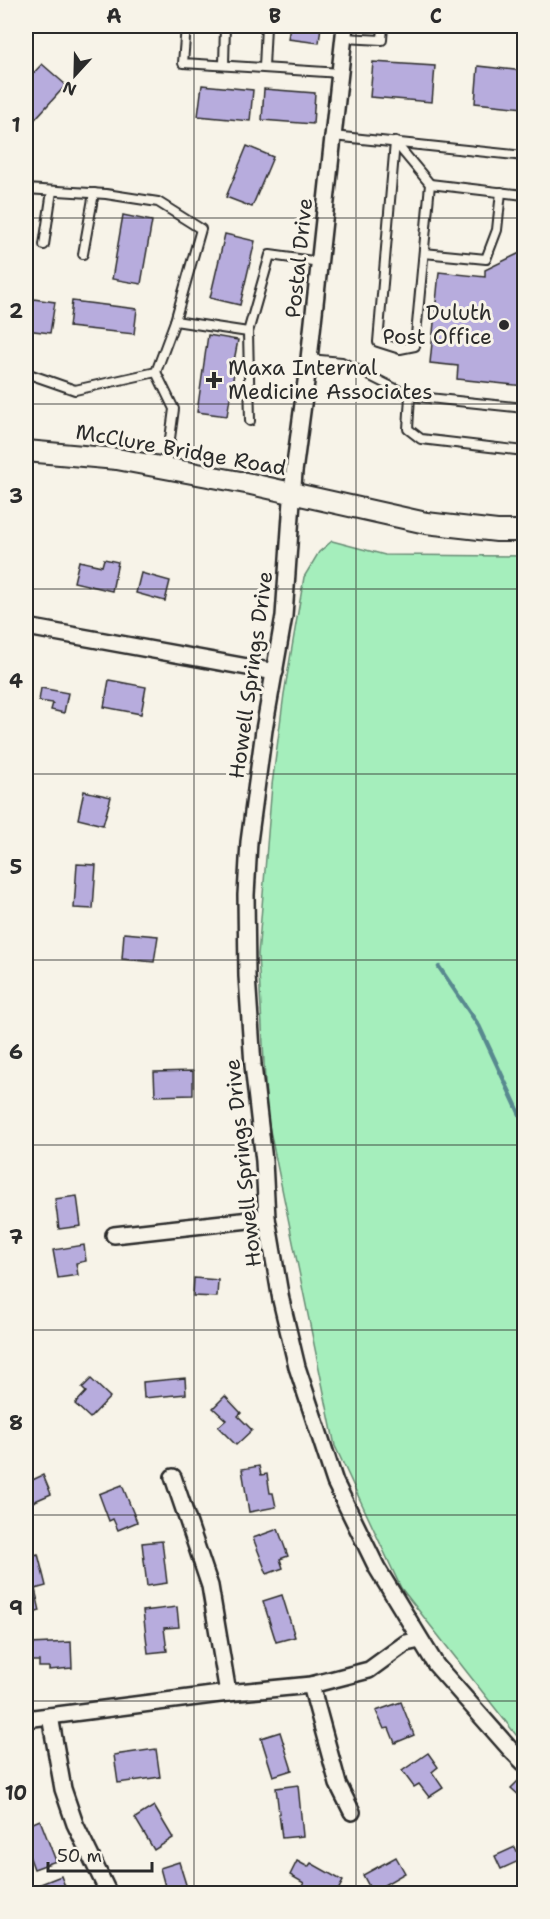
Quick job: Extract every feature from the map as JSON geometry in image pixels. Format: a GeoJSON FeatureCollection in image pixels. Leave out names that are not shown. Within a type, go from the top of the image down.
{"type":"FeatureCollection","features":[{"type":"Feature","properties":{"kind":"street","name":"Postal Drive"},"geometry":{"type":"LineString","coordinates":[[292,494],[345,32]]}},
{"type":"Feature","properties":{"kind":"street","name":"McClure Bridge Road"},"geometry":{"type":"LineString","coordinates":[[26,451],[117,459],[251,484],[426,523],[497,531],[525,531]]}},
{"type":"Feature","properties":{"kind":"street","name":"Howell Springs Drive"},"geometry":{"type":"LineString","coordinates":[[292,494],[284,616],[264,730],[249,843],[246,895],[247,976],[252,1054],[264,1161],[267,1218],[281,1300],[297,1367],[335,1482],[377,1569],[436,1665],[510,1749],[525,1762]]}},
{"type":"Feature","properties":{"kind":"street"},"geometry":{"type":"LineString","coordinates":[[27,627],[274,672]]}},
{"type":"Feature","properties":{"kind":"street"},"geometry":{"type":"LineString","coordinates":[[114,1235],[267,1218]]}},
{"type":"Feature","properties":{"kind":"street"},"geometry":{"type":"LineString","coordinates":[[173,1477],[210,1586],[228,1693]]}},
{"type":"Feature","properties":{"kind":"street"},"geometry":{"type":"LineString","coordinates":[[26,1719],[228,1693],[311,1686],[369,1670],[406,1643],[420,1640]]}},
{"type":"Feature","properties":{"kind":"street"},"geometry":{"type":"LineString","coordinates":[[311,1686],[338,1784],[352,1812]]}},
{"type":"Feature","properties":{"kind":"street"},"geometry":{"type":"LineString","coordinates":[[50,1716],[63,1789],[75,1824],[109,1893]]}},
{"type":"Feature","properties":{"kind":"lane"},"geometry":{"type":"LineString","coordinates":[[186,26],[183,63],[341,73]]}},
{"type":"Feature","properties":{"kind":"lane"},"geometry":{"type":"LineString","coordinates":[[224,64],[225,26]]}},
{"type":"Feature","properties":{"kind":"lane"},"geometry":{"type":"LineString","coordinates":[[264,67],[266,26]]}},
{"type":"Feature","properties":{"kind":"lane"},"geometry":{"type":"LineString","coordinates":[[345,32],[382,40],[383,26]]}},
{"type":"Feature","properties":{"kind":"lane"},"geometry":{"type":"LineString","coordinates":[[333,136],[525,156]]}},
{"type":"Feature","properties":{"kind":"lane"},"geometry":{"type":"LineString","coordinates":[[395,142],[430,184],[525,195]]}},
{"type":"Feature","properties":{"kind":"lane"},"geometry":{"type":"LineString","coordinates":[[395,142],[378,342],[400,349],[415,346],[430,184]]}},
{"type":"Feature","properties":{"kind":"lane"},"geometry":{"type":"LineString","coordinates":[[26,189],[94,193],[158,202],[201,230],[175,321],[156,372],[174,409],[166,469]]}},
{"type":"Feature","properties":{"kind":"lane"},"geometry":{"type":"LineString","coordinates":[[44,245],[52,191]]}},
{"type":"Feature","properties":{"kind":"lane"},"geometry":{"type":"LineString","coordinates":[[424,253],[486,259],[497,230],[501,192]]}},
{"type":"Feature","properties":{"kind":"lane"},"geometry":{"type":"LineString","coordinates":[[83,254],[94,193]]}},
{"type":"Feature","properties":{"kind":"lane"},"geometry":{"type":"LineString","coordinates":[[250,421],[248,332],[270,255],[320,262]]}},
{"type":"Feature","properties":{"kind":"lane"},"geometry":{"type":"LineString","coordinates":[[175,321],[248,332]]}},
{"type":"Feature","properties":{"kind":"lane"},"geometry":{"type":"LineString","coordinates":[[309,359],[342,362],[410,396],[525,408]]}},
{"type":"Feature","properties":{"kind":"lane"},"geometry":{"type":"LineString","coordinates":[[26,373],[75,390],[156,372]]}},
{"type":"Feature","properties":{"kind":"lane"},"geometry":{"type":"LineString","coordinates":[[410,396],[408,429],[421,439],[525,451]]}},
{"type":"Feature","properties":{"kind":"green space"},"geometry":{"type":"Polygon","coordinates":[[[332,541],[385,555],[524,556],[524,1745],[401,1588],[335,1446],[267,1116],[258,955],[272,785],[284,694],[304,577],[319,552],[332,541]]]}},
{"type":"Feature","properties":{"kind":"building"},"geometry":{"type":"Polygon","coordinates":[[[69,26],[106,26],[105,30],[69,26]]]}},
{"type":"Feature","properties":{"kind":"building"},"geometry":{"type":"Polygon","coordinates":[[[290,26],[321,26],[319,43],[288,39],[290,26]]]}},
{"type":"Feature","properties":{"kind":"building"},"geometry":{"type":"Polygon","coordinates":[[[373,62],[435,66],[432,102],[370,97],[373,62]]]}},
{"type":"Feature","properties":{"kind":"building"},"geometry":{"type":"Polygon","coordinates":[[[42,64],[66,85],[26,129],[26,81],[42,64]]]}},
{"type":"Feature","properties":{"kind":"building"},"geometry":{"type":"Polygon","coordinates":[[[478,66],[524,71],[524,108],[475,103],[478,66]]]}},
{"type":"Feature","properties":{"kind":"building"},"geometry":{"type":"Polygon","coordinates":[[[202,85],[253,90],[250,121],[198,116],[202,85]]]}},
{"type":"Feature","properties":{"kind":"building"},"geometry":{"type":"Polygon","coordinates":[[[264,89],[315,93],[313,124],[262,120],[264,89]]]}},
{"type":"Feature","properties":{"kind":"building"},"geometry":{"type":"Polygon","coordinates":[[[247,146],[273,157],[252,207],[226,197],[247,146]]]}},
{"type":"Feature","properties":{"kind":"building"},"geometry":{"type":"Polygon","coordinates":[[[123,215],[152,221],[141,284],[112,279],[123,215]]]}},
{"type":"Feature","properties":{"kind":"building"},"geometry":{"type":"Polygon","coordinates":[[[225,234],[255,241],[240,305],[210,298],[225,234]]]}},
{"type":"Feature","properties":{"kind":"building"},"geometry":{"type":"Polygon","coordinates":[[[524,251],[524,386],[457,379],[458,366],[430,363],[439,272],[485,277],[485,270],[524,251]]]}},
{"type":"Feature","properties":{"kind":"building"},"geometry":{"type":"Polygon","coordinates":[[[26,298],[55,302],[50,333],[26,330],[26,298]]]}},
{"type":"Feature","properties":{"kind":"building"},"geometry":{"type":"Polygon","coordinates":[[[72,301],[137,309],[134,334],[69,327],[72,301]]]}},
{"type":"Feature","properties":{"kind":"building"},"geometry":{"type":"Polygon","coordinates":[[[208,335],[238,340],[234,361],[240,362],[238,373],[234,373],[227,416],[197,412],[208,335]]]}},
{"type":"Feature","properties":{"kind":"building"},"geometry":{"type":"Polygon","coordinates":[[[104,559],[118,562],[112,591],[74,582],[79,561],[102,566],[104,559]]]}},
{"type":"Feature","properties":{"kind":"building"},"geometry":{"type":"Polygon","coordinates":[[[141,573],[170,581],[165,601],[136,593],[141,573]]]}},
{"type":"Feature","properties":{"kind":"building"},"geometry":{"type":"Polygon","coordinates":[[[109,680],[146,687],[141,714],[104,707],[109,680]]]}},
{"type":"Feature","properties":{"kind":"building"},"geometry":{"type":"Polygon","coordinates":[[[41,688],[68,693],[64,713],[51,710],[53,703],[39,701],[41,688]]]}},
{"type":"Feature","properties":{"kind":"building"},"geometry":{"type":"Polygon","coordinates":[[[84,791],[111,797],[103,825],[78,819],[84,791]]]}},
{"type":"Feature","properties":{"kind":"building"},"geometry":{"type":"Polygon","coordinates":[[[77,864],[96,865],[93,909],[74,908],[77,864]]]}},
{"type":"Feature","properties":{"kind":"building"},"geometry":{"type":"Polygon","coordinates":[[[124,933],[158,936],[154,962],[122,959],[124,933]]]}},
{"type":"Feature","properties":{"kind":"building"},"geometry":{"type":"Polygon","coordinates":[[[193,1071],[193,1095],[155,1096],[154,1072],[193,1071]]]}},
{"type":"Feature","properties":{"kind":"building"},"geometry":{"type":"Polygon","coordinates":[[[77,1196],[81,1226],[59,1229],[55,1199],[77,1196]]]}},
{"type":"Feature","properties":{"kind":"building"},"geometry":{"type":"Polygon","coordinates":[[[84,1245],[86,1261],[76,1263],[78,1275],[58,1278],[53,1250],[84,1245]]]}},
{"type":"Feature","properties":{"kind":"building"},"geometry":{"type":"Polygon","coordinates":[[[194,1278],[218,1280],[217,1297],[193,1296],[194,1278]]]}},
{"type":"Feature","properties":{"kind":"building"},"geometry":{"type":"Polygon","coordinates":[[[185,1378],[186,1394],[144,1398],[143,1382],[185,1378]]]}},
{"type":"Feature","properties":{"kind":"building"},"geometry":{"type":"Polygon","coordinates":[[[91,1379],[110,1397],[90,1418],[75,1404],[86,1392],[82,1388],[91,1379]]]}},
{"type":"Feature","properties":{"kind":"building"},"geometry":{"type":"Polygon","coordinates":[[[225,1396],[241,1413],[238,1416],[252,1430],[236,1445],[218,1427],[226,1420],[213,1408],[225,1396]]]}},
{"type":"Feature","properties":{"kind":"building"},"geometry":{"type":"Polygon","coordinates":[[[259,1466],[261,1475],[267,1474],[270,1493],[273,1493],[276,1507],[249,1512],[242,1469],[259,1466]]]}},
{"type":"Feature","properties":{"kind":"building"},"geometry":{"type":"Polygon","coordinates":[[[43,1475],[51,1494],[26,1505],[26,1483],[43,1475]]]}},
{"type":"Feature","properties":{"kind":"building"},"geometry":{"type":"Polygon","coordinates":[[[122,1485],[137,1522],[118,1530],[113,1519],[109,1521],[99,1494],[122,1485]]]}},
{"type":"Feature","properties":{"kind":"building"},"geometry":{"type":"Polygon","coordinates":[[[26,1509],[34,1529],[26,1533],[26,1509]]]}},
{"type":"Feature","properties":{"kind":"building"},"geometry":{"type":"Polygon","coordinates":[[[278,1529],[288,1556],[280,1559],[283,1568],[267,1574],[253,1538],[278,1529]]]}},
{"type":"Feature","properties":{"kind":"building"},"geometry":{"type":"Polygon","coordinates":[[[162,1541],[167,1583],[147,1586],[142,1543],[162,1541]]]}},
{"type":"Feature","properties":{"kind":"building"},"geometry":{"type":"Polygon","coordinates":[[[38,1554],[46,1586],[35,1589],[40,1611],[26,1615],[26,1557],[38,1554]]]}},
{"type":"Feature","properties":{"kind":"building"},"geometry":{"type":"Polygon","coordinates":[[[282,1595],[295,1637],[276,1642],[263,1601],[282,1595]]]}},
{"type":"Feature","properties":{"kind":"building"},"geometry":{"type":"Polygon","coordinates":[[[177,1607],[179,1627],[164,1628],[167,1651],[148,1653],[143,1611],[177,1607]]]}},
{"type":"Feature","properties":{"kind":"building"},"geometry":{"type":"Polygon","coordinates":[[[71,1642],[72,1668],[49,1670],[49,1667],[39,1667],[39,1661],[31,1661],[30,1644],[71,1642]]]}},
{"type":"Feature","properties":{"kind":"building"},"geometry":{"type":"Polygon","coordinates":[[[401,1702],[414,1735],[395,1743],[389,1728],[384,1729],[376,1711],[401,1702]]]}},
{"type":"Feature","properties":{"kind":"building"},"geometry":{"type":"Polygon","coordinates":[[[280,1732],[292,1770],[273,1776],[261,1738],[280,1732]]]}},
{"type":"Feature","properties":{"kind":"building"},"geometry":{"type":"Polygon","coordinates":[[[156,1749],[160,1777],[118,1783],[114,1755],[156,1749]]]}},
{"type":"Feature","properties":{"kind":"building"},"geometry":{"type":"Polygon","coordinates":[[[428,1753],[438,1767],[432,1772],[443,1788],[429,1797],[419,1784],[414,1787],[402,1771],[428,1753]]]}},
{"type":"Feature","properties":{"kind":"building"},"geometry":{"type":"Polygon","coordinates":[[[520,1779],[524,1783],[523,1799],[511,1788],[520,1779]]]}},
{"type":"Feature","properties":{"kind":"building"},"geometry":{"type":"Polygon","coordinates":[[[29,1784],[31,1803],[26,1804],[26,1785],[29,1784]]]}},
{"type":"Feature","properties":{"kind":"building"},"geometry":{"type":"Polygon","coordinates":[[[298,1785],[303,1836],[282,1838],[276,1788],[298,1785]]]}},
{"type":"Feature","properties":{"kind":"building"},"geometry":{"type":"Polygon","coordinates":[[[154,1806],[173,1838],[154,1850],[135,1818],[154,1806]]]}},
{"type":"Feature","properties":{"kind":"building"},"geometry":{"type":"Polygon","coordinates":[[[40,1820],[56,1861],[34,1869],[26,1847],[26,1826],[40,1820]]]}},
{"type":"Feature","properties":{"kind":"building"},"geometry":{"type":"Polygon","coordinates":[[[515,1847],[521,1860],[501,1869],[495,1856],[515,1847]]]}},
{"type":"Feature","properties":{"kind":"building"},"geometry":{"type":"Polygon","coordinates":[[[396,1857],[405,1873],[372,1892],[363,1875],[396,1857]]]}},
{"type":"Feature","properties":{"kind":"building"},"geometry":{"type":"Polygon","coordinates":[[[297,1861],[308,1867],[311,1863],[343,1881],[336,1894],[316,1894],[311,1891],[310,1894],[303,1894],[299,1891],[304,1883],[290,1875],[297,1861]]]}},
{"type":"Feature","properties":{"kind":"building"},"geometry":{"type":"Polygon","coordinates":[[[179,1862],[188,1891],[167,1894],[160,1868],[179,1862]]]}},
{"type":"Feature","properties":{"kind":"building"},"geometry":{"type":"Polygon","coordinates":[[[61,1876],[68,1894],[30,1894],[28,1889],[61,1876]]]}},
{"type":"Feature","properties":{"kind":"waterway"},"geometry":{"type":"LineString","coordinates":[[439,967],[479,1026],[524,1123]]}},
{"type":"Feature","properties":{"kind":"place","name":"Duluth Post Office"},"geometry":{"type":"Point","coordinates":[504,325]}},
{"type":"Feature","properties":{"kind":"place","name":"Maxa Internal Medicine Associates"},"geometry":{"type":"Point","coordinates":[214,380]}}]}
